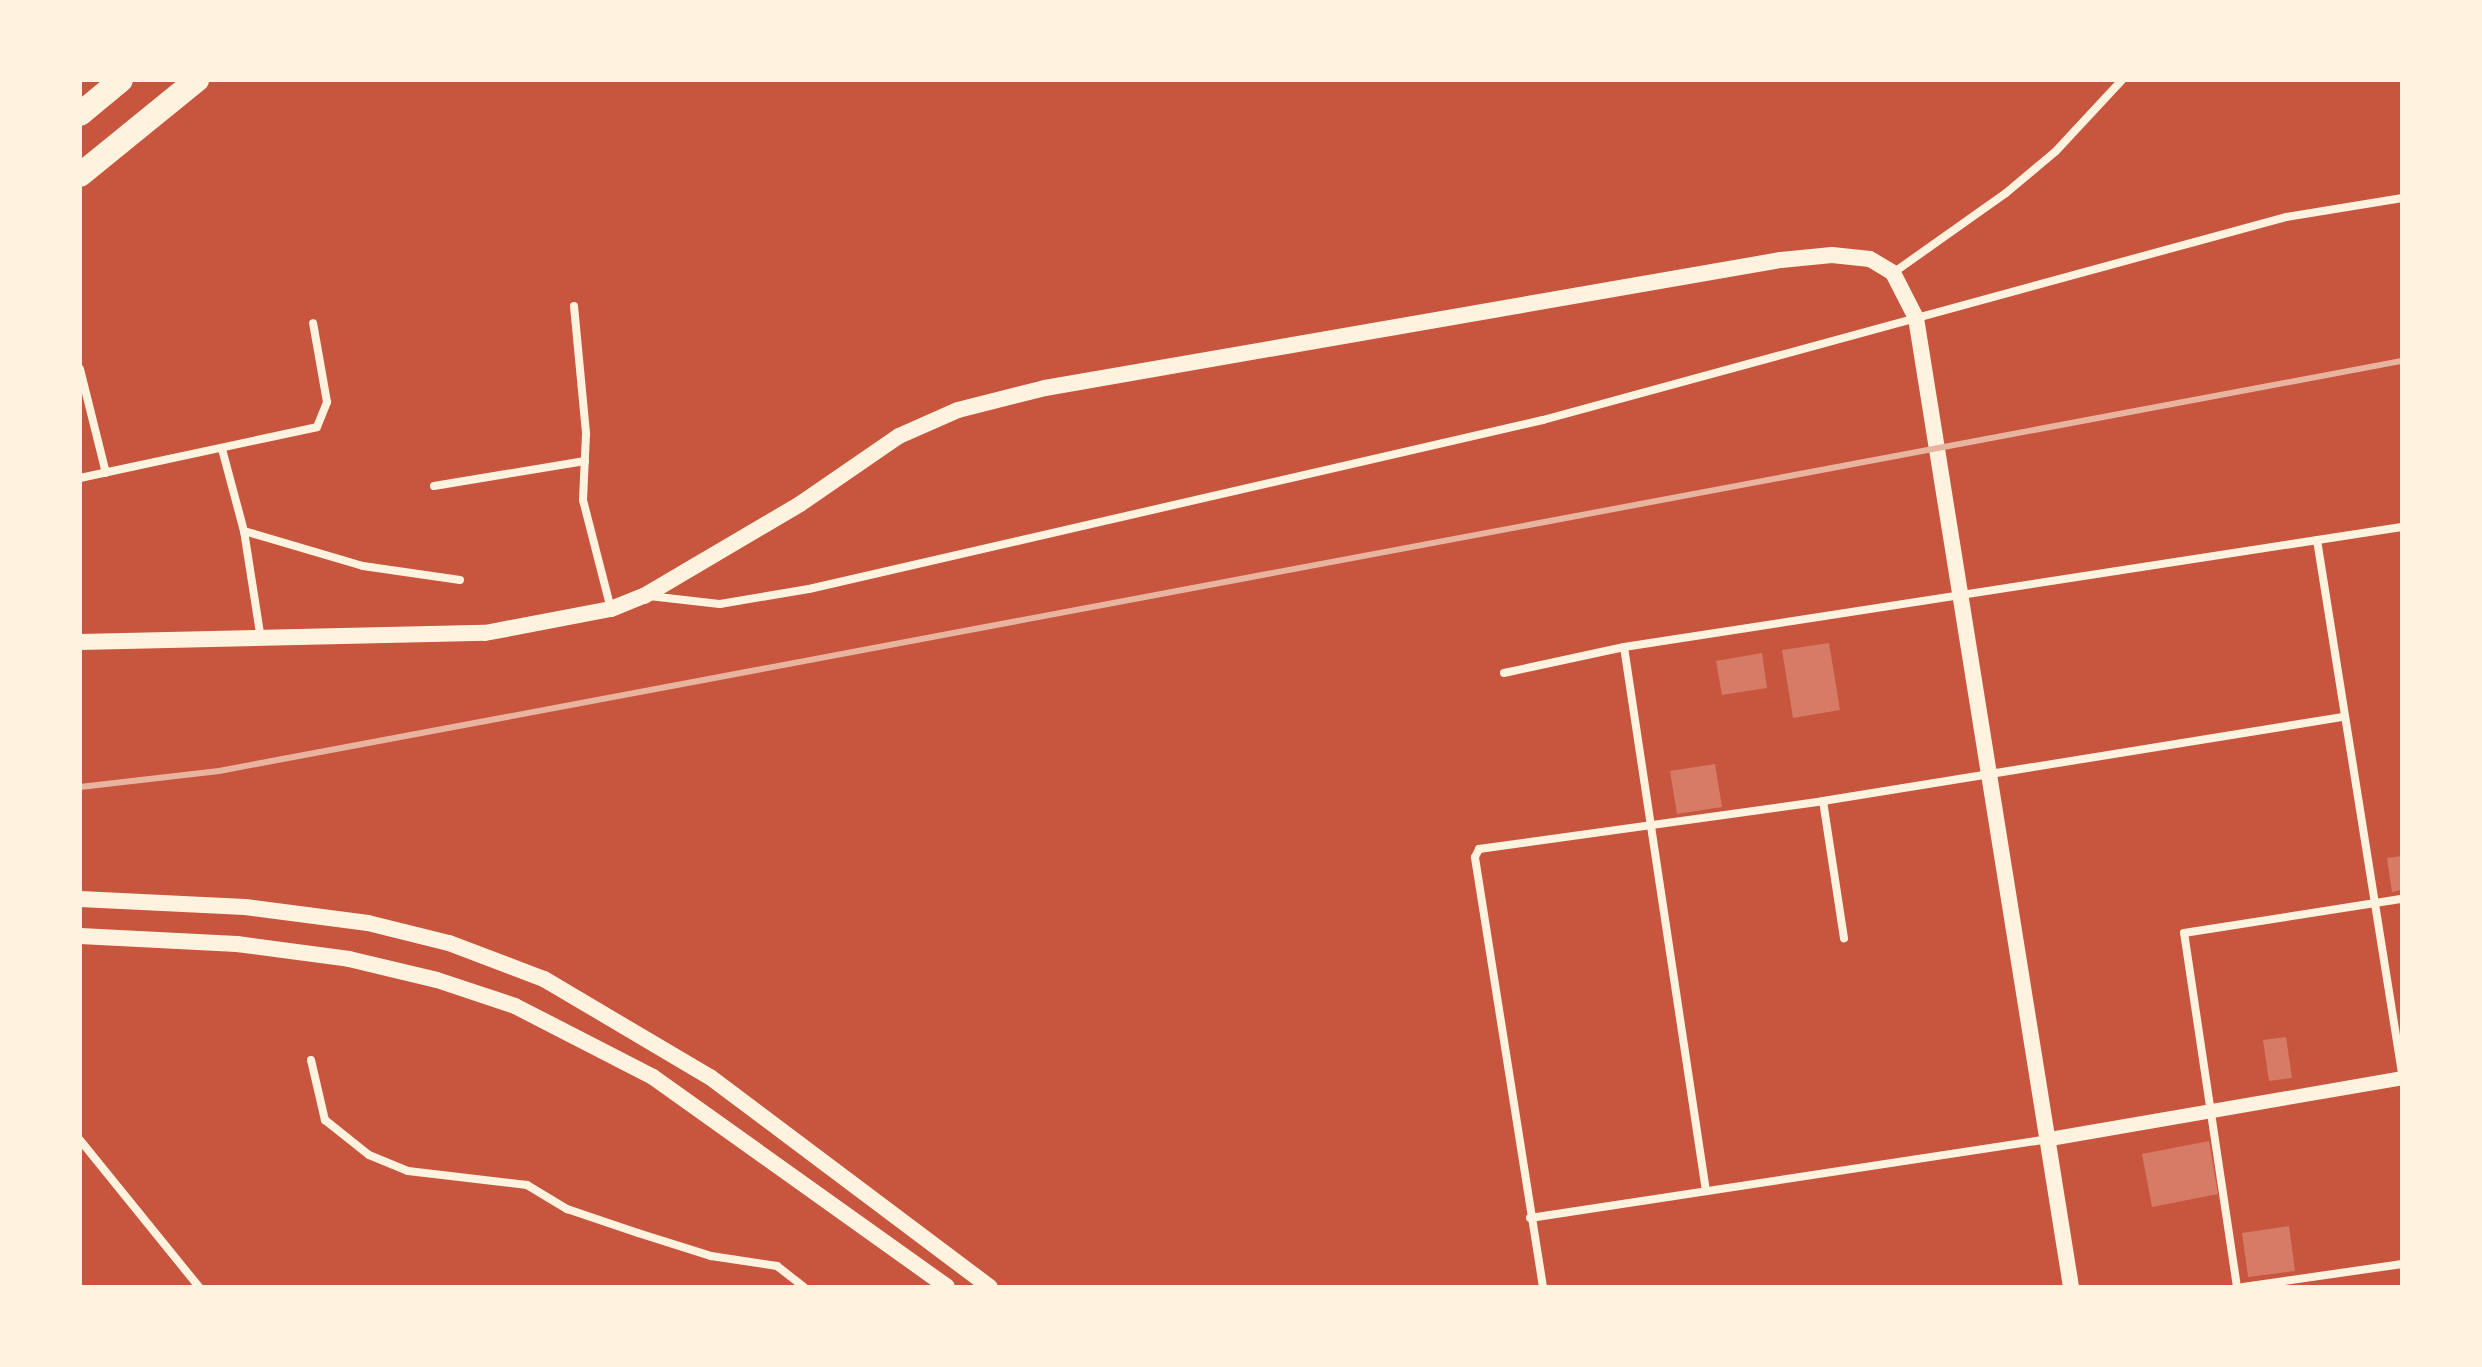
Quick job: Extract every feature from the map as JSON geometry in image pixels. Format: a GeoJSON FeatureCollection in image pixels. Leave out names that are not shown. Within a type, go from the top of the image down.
{"type":"FeatureCollection","features":[{"type":"Feature","properties":{"kind":"highway"},"geometry":{"type":"LineString","coordinates":[[80,114],[121,80]]}},
{"type":"Feature","properties":{"kind":"highway"},"geometry":{"type":"LineString","coordinates":[[80,175],[197,80]]}},
{"type":"Feature","properties":{"kind":"main road"},"geometry":{"type":"LineString","coordinates":[[80,642],[262,641],[485,633],[611,609],[644,596],[800,504],[899,436],[972,406],[1045,388],[1781,260],[1832,255],[1870,259],[1893,273],[1916,318],[2050,1139],[2071,1287]]}},
{"type":"Feature","properties":{"kind":"main road"},"geometry":{"type":"LineString","coordinates":[[80,899],[245,907],[368,923],[449,943],[544,979],[710,1077],[990,1287]]}},
{"type":"Feature","properties":{"kind":"main road"},"geometry":{"type":"LineString","coordinates":[[80,936],[237,944],[349,959],[437,980],[515,1006],[653,1077],[947,1287]]}},
{"type":"Feature","properties":{"kind":"street"},"geometry":{"type":"LineString","coordinates":[[1893,273],[2026,176],[2122,80]]}},
{"type":"Feature","properties":{"kind":"street"},"geometry":{"type":"LineString","coordinates":[[644,596],[720,604],[809,589],[1543,420],[2286,217],[2402,198]]}},
{"type":"Feature","properties":{"kind":"street"},"geometry":{"type":"LineString","coordinates":[[574,306],[585,461],[583,500],[611,609]]}},
{"type":"Feature","properties":{"kind":"street"},"geometry":{"type":"LineString","coordinates":[[80,478],[309,431],[322,422],[327,402],[313,323]]}},
{"type":"Feature","properties":{"kind":"street"},"geometry":{"type":"LineString","coordinates":[[80,369],[106,473]]}},
{"type":"Feature","properties":{"kind":"street"},"geometry":{"type":"LineString","coordinates":[[222,449],[244,531],[262,641]]}},
{"type":"Feature","properties":{"kind":"street"},"geometry":{"type":"LineString","coordinates":[[434,486],[585,461]]}},
{"type":"Feature","properties":{"kind":"street"},"geometry":{"type":"LineString","coordinates":[[1504,673],[1624,647],[1962,598],[2402,527]]}},
{"type":"Feature","properties":{"kind":"street"},"geometry":{"type":"LineString","coordinates":[[244,531],[363,566],[460,580]]}},
{"type":"Feature","properties":{"kind":"street"},"geometry":{"type":"LineString","coordinates":[[1530,1218],[2050,1139],[2402,1076],[2372,903],[2317,540]]}},
{"type":"Feature","properties":{"kind":"street"},"geometry":{"type":"LineString","coordinates":[[1624,647],[1648,824],[1706,1191]]}},
{"type":"Feature","properties":{"kind":"street"},"geometry":{"type":"LineString","coordinates":[[1543,1287],[1475,857],[1487,845],[1823,801],[1988,771],[2343,717]]}},
{"type":"Feature","properties":{"kind":"street"},"geometry":{"type":"LineString","coordinates":[[1823,801],[1844,938]]}},
{"type":"Feature","properties":{"kind":"street"},"geometry":{"type":"LineString","coordinates":[[2402,899],[2184,933],[2240,1287],[2402,1264]]}},
{"type":"Feature","properties":{"kind":"street"},"geometry":{"type":"LineString","coordinates":[[311,1060],[325,1120],[369,1155],[408,1171],[527,1185],[567,1209],[638,1233],[711,1256],[777,1266],[804,1287]]}},
{"type":"Feature","properties":{"kind":"street"},"geometry":{"type":"LineString","coordinates":[[80,1140],[199,1287]]}},
{"type":"Feature","properties":{"kind":"building"},"geometry":{"type":"Polygon","coordinates":[[[1829,643],[1840,710],[1793,718],[1782,650],[1829,643]]]}},
{"type":"Feature","properties":{"kind":"building"},"geometry":{"type":"Polygon","coordinates":[[[1762,653],[1767,688],[1722,695],[1716,661],[1762,653]]]}},
{"type":"Feature","properties":{"kind":"building"},"geometry":{"type":"Polygon","coordinates":[[[1715,764],[1722,807],[1677,814],[1670,771],[1715,764]]]}},
{"type":"Feature","properties":{"kind":"building"},"geometry":{"type":"Polygon","coordinates":[[[2402,856],[2402,890],[2392,892],[2387,858],[2402,856]]]}},
{"type":"Feature","properties":{"kind":"building"},"geometry":{"type":"Polygon","coordinates":[[[2286,1037],[2292,1078],[2269,1081],[2263,1040],[2286,1037]]]}},
{"type":"Feature","properties":{"kind":"building"},"geometry":{"type":"Polygon","coordinates":[[[2209,1141],[2218,1194],[2152,1207],[2142,1154],[2209,1141]]]}},
{"type":"Feature","properties":{"kind":"building"},"geometry":{"type":"Polygon","coordinates":[[[2289,1226],[2295,1271],[2248,1277],[2242,1233],[2289,1226]]]}},
{"type":"Feature","properties":{"kind":"railway"},"geometry":{"type":"LineString","coordinates":[[80,787],[219,771],[2402,361]]}}]}
